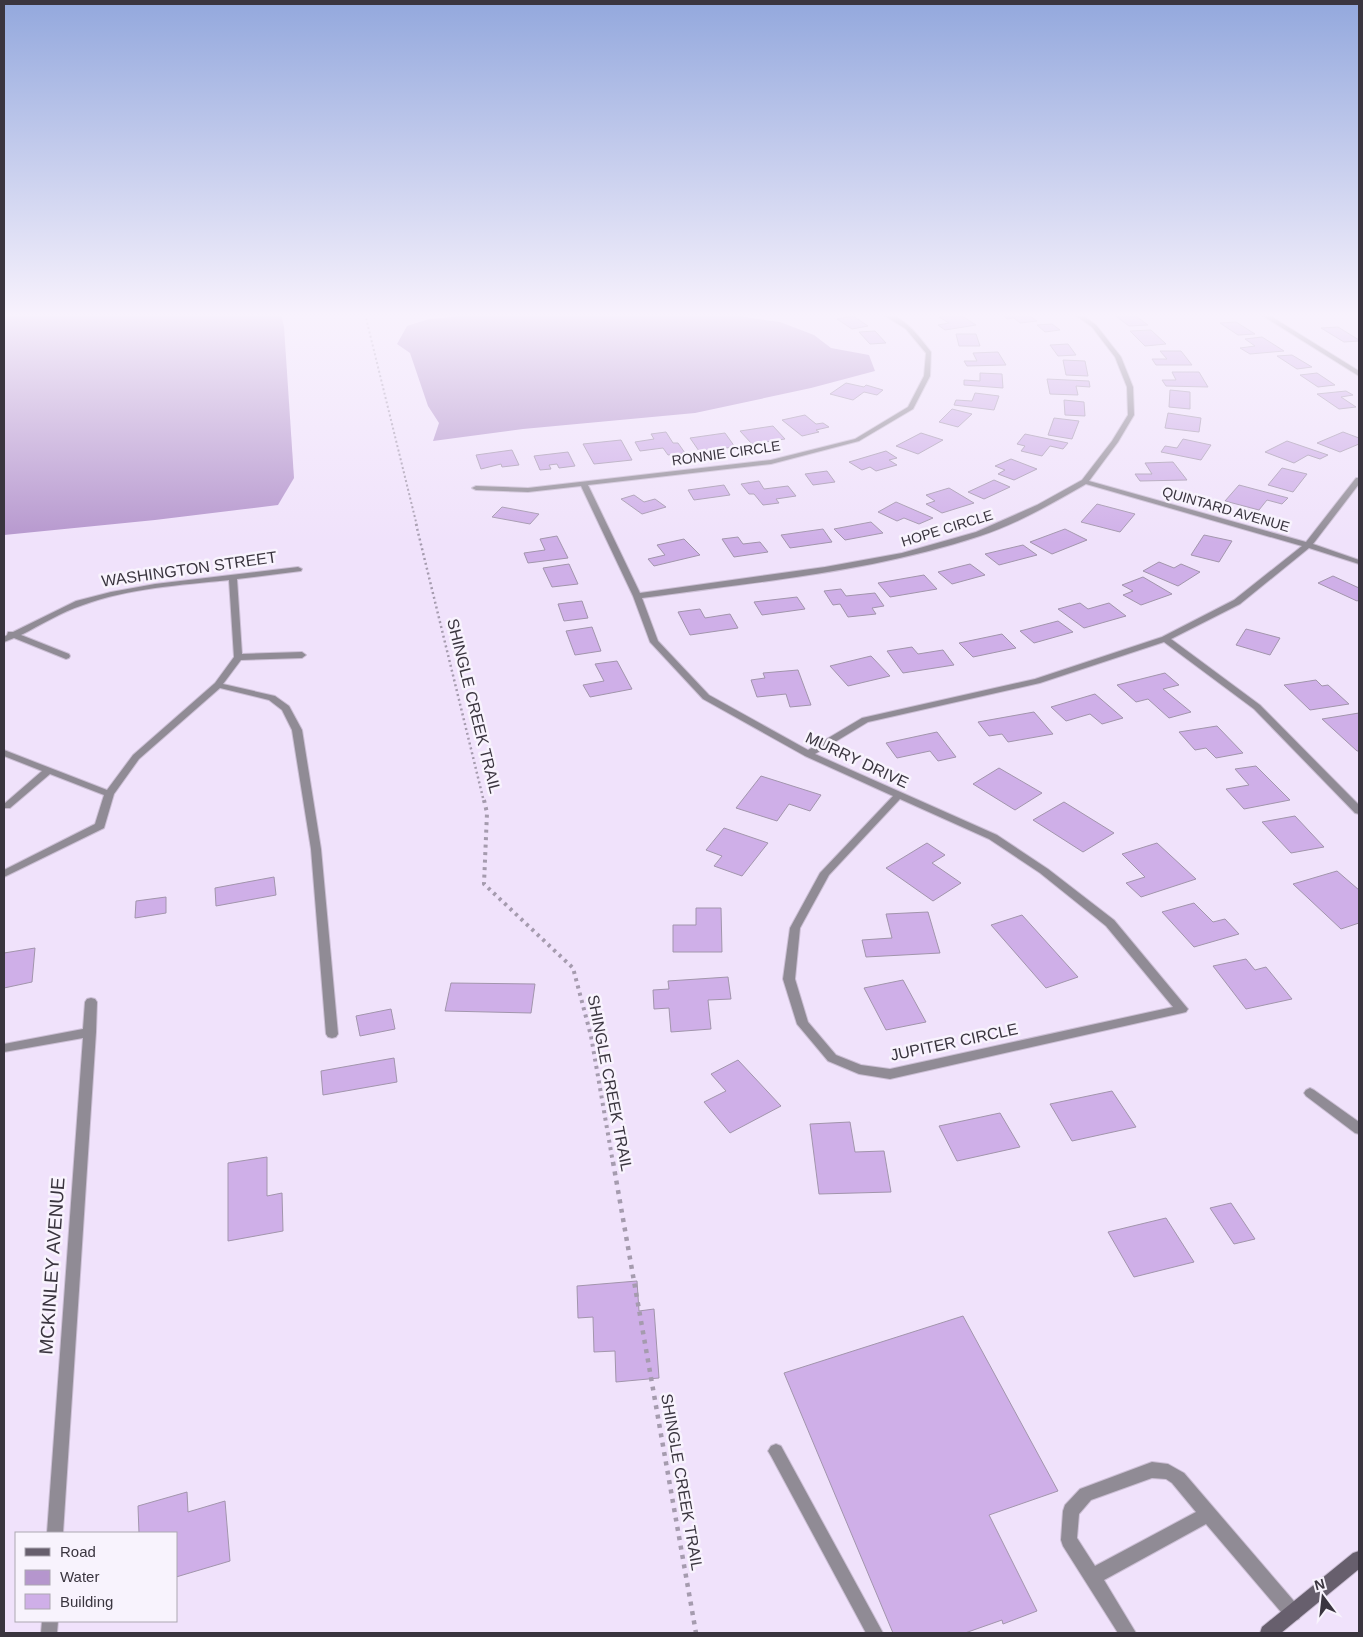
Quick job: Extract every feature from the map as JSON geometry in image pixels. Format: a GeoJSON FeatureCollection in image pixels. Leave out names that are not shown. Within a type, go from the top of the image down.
{"type":"FeatureCollection","features":[{"type":"Feature","properties":{"kind":"main road"},"geometry":{"type":"LineString","coordinates":[[1268,1633],[1359,1559]]}},
{"type":"Feature","properties":{"kind":"street","name":"RONNIE CIRCLE"},"geometry":{"type":"LineString","coordinates":[[476,488],[528,490],[771,462],[857,440],[911,408],[920,390]]}},
{"type":"Feature","properties":{"kind":"street","name":"HOPE CIRCLE"},"geometry":{"type":"LineString","coordinates":[[637,596],[825,569],[903,555],[978,534],[1040,507],[1085,482],[1115,442],[1131,415],[1130,390]]}},
{"type":"Feature","properties":{"kind":"street"},"geometry":{"type":"LineString","coordinates":[[808,754],[865,720],[1037,681],[1165,638],[1237,602],[1308,545],[1359,480]]}},
{"type":"Feature","properties":{"kind":"street","name":"QUINTARD AVENUE"},"geometry":{"type":"LineString","coordinates":[[1085,482],[1308,545],[1359,562]]}},
{"type":"Feature","properties":{"kind":"street","name":"MURRY DRIVE"},"geometry":{"type":"LineString","coordinates":[[583,483],[637,596],[654,642],[706,697],[808,754],[993,837],[1044,871],[1110,923],[1182,1010]]}},
{"type":"Feature","properties":{"kind":"street","name":"WASHINGTON STREET"},"geometry":{"type":"LineString","coordinates":[[7,637],[79,603],[103,596],[155,586],[298,569]]}},
{"type":"Feature","properties":{"kind":"street"},"geometry":{"type":"LineString","coordinates":[[4,874],[100,826],[109,794],[136,757],[218,685],[238,657],[233,577]]}},
{"type":"Feature","properties":{"kind":"street"},"geometry":{"type":"LineString","coordinates":[[7,637],[66,656]]}},
{"type":"Feature","properties":{"kind":"street"},"geometry":{"type":"LineString","coordinates":[[1165,638],[1257,707],[1359,811]]}},
{"type":"Feature","properties":{"kind":"street"},"geometry":{"type":"LineString","coordinates":[[238,657],[302,655]]}},
{"type":"Feature","properties":{"kind":"street"},"geometry":{"type":"LineString","coordinates":[[218,685],[272,698],[286,708],[297,730],[316,849],[332,1034]]}},
{"type":"Feature","properties":{"kind":"street"},"geometry":{"type":"LineString","coordinates":[[4,753],[47,772],[109,794]]}},
{"type":"Feature","properties":{"kind":"street"},"geometry":{"type":"LineString","coordinates":[[8,806],[47,772]]}},
{"type":"Feature","properties":{"kind":"street","name":"JUPITER CIRCLE"},"geometry":{"type":"LineString","coordinates":[[898,796],[825,873],[796,928],[789,979],[803,1024],[832,1058],[859,1069],[890,1074],[1182,1010]]}},
{"type":"Feature","properties":{"kind":"street","name":"MCKINLEY AVENUE"},"geometry":{"type":"LineString","coordinates":[[56,1532],[91,1002]]}},
{"type":"Feature","properties":{"kind":"street"},"geometry":{"type":"LineString","coordinates":[[4,1048],[90,1032]]}},
{"type":"Feature","properties":{"kind":"street"},"geometry":{"type":"LineString","coordinates":[[1310,1093],[1359,1129]]}},
{"type":"Feature","properties":{"kind":"street"},"geometry":{"type":"LineString","coordinates":[[776,1451],[875,1633]]}},
{"type":"Feature","properties":{"kind":"street"},"geometry":{"type":"LineString","coordinates":[[1128,1633],[1069,1540],[1071,1511],[1086,1494],[1152,1470],[1168,1472],[1178,1478],[1293,1613]]}},
{"type":"Feature","properties":{"kind":"street"},"geometry":{"type":"LineString","coordinates":[[1092,1577],[1208,1514]]}},
{"type":"Feature","properties":{"kind":"path","name":"SHINGLE CREEK TRAIL"},"geometry":{"type":"LineString","coordinates":[[384,390],[487,813],[484,884],[573,968],[591,1036],[696,1633]]}},
{"type":"Feature","properties":{"kind":"water"},"geometry":{"type":"Polygon","coordinates":[[[4,390],[288,390],[294,478],[278,505],[155,520],[4,535],[4,390]]]}},
{"type":"Feature","properties":{"kind":"water"},"geometry":{"type":"Polygon","coordinates":[[[423,390],[800,390],[695,413],[523,429],[433,441],[439,423],[428,406],[423,390]]]}},
{"type":"Feature","properties":{"kind":"building"},"geometry":{"type":"Polygon","coordinates":[[[835,390],[883,390],[877,395],[864,392],[853,400],[830,394],[835,390]]]}},
{"type":"Feature","properties":{"kind":"building"},"geometry":{"type":"Polygon","coordinates":[[[1049,390],[1077,390],[1078,395],[1050,394],[1049,390]]]}},
{"type":"Feature","properties":{"kind":"building"},"geometry":{"type":"Polygon","coordinates":[[[1170,390],[1190,392],[1190,409],[1169,407],[1170,390]]]}},
{"type":"Feature","properties":{"kind":"building"},"geometry":{"type":"Polygon","coordinates":[[[1346,391],[1353,395],[1341,397],[1356,407],[1339,409],[1317,394],[1346,391]]]}},
{"type":"Feature","properties":{"kind":"building"},"geometry":{"type":"Polygon","coordinates":[[[975,393],[999,396],[994,410],[954,405],[956,400],[972,401],[975,393]]]}},
{"type":"Feature","properties":{"kind":"building"},"geometry":{"type":"Polygon","coordinates":[[[1064,400],[1084,402],[1085,416],[1065,415],[1064,400]]]}},
{"type":"Feature","properties":{"kind":"building"},"geometry":{"type":"Polygon","coordinates":[[[952,409],[972,414],[958,427],[939,422],[952,409]]]}},
{"type":"Feature","properties":{"kind":"building"},"geometry":{"type":"Polygon","coordinates":[[[1168,413],[1201,418],[1199,432],[1165,428],[1168,413]]]}},
{"type":"Feature","properties":{"kind":"building"},"geometry":{"type":"Polygon","coordinates":[[[805,415],[816,424],[823,423],[829,427],[816,430],[819,432],[802,436],[782,420],[805,415]]]}},
{"type":"Feature","properties":{"kind":"building"},"geometry":{"type":"Polygon","coordinates":[[[1054,418],[1079,421],[1072,439],[1048,435],[1054,418]]]}},
{"type":"Feature","properties":{"kind":"building"},"geometry":{"type":"Polygon","coordinates":[[[773,426],[785,439],[752,444],[740,431],[773,426]]]}},
{"type":"Feature","properties":{"kind":"building"},"geometry":{"type":"Polygon","coordinates":[[[666,432],[673,443],[678,443],[685,453],[668,455],[663,448],[640,451],[635,442],[654,439],[651,434],[666,432]]]}},
{"type":"Feature","properties":{"kind":"building"},"geometry":{"type":"Polygon","coordinates":[[[1343,432],[1359,438],[1359,444],[1340,452],[1317,443],[1343,432]]]}},
{"type":"Feature","properties":{"kind":"building"},"geometry":{"type":"Polygon","coordinates":[[[725,433],[735,447],[699,451],[690,438],[725,433]]]}},
{"type":"Feature","properties":{"kind":"building"},"geometry":{"type":"Polygon","coordinates":[[[921,433],[943,440],[918,454],[896,446],[921,433]]]}},
{"type":"Feature","properties":{"kind":"building"},"geometry":{"type":"Polygon","coordinates":[[[1025,434],[1068,443],[1063,449],[1050,446],[1042,456],[1021,451],[1025,446],[1017,444],[1025,434]]]}},
{"type":"Feature","properties":{"kind":"building"},"geometry":{"type":"Polygon","coordinates":[[[1183,439],[1211,445],[1201,460],[1161,452],[1165,446],[1177,448],[1183,439]]]}},
{"type":"Feature","properties":{"kind":"building"},"geometry":{"type":"Polygon","coordinates":[[[621,440],[632,460],[594,464],[583,444],[621,440]]]}},
{"type":"Feature","properties":{"kind":"building"},"geometry":{"type":"Polygon","coordinates":[[[1287,441],[1328,455],[1320,459],[1308,455],[1294,463],[1265,452],[1287,441]]]}},
{"type":"Feature","properties":{"kind":"building"},"geometry":{"type":"Polygon","coordinates":[[[512,450],[519,465],[502,467],[501,464],[481,469],[476,455],[512,450]]]}},
{"type":"Feature","properties":{"kind":"building"},"geometry":{"type":"Polygon","coordinates":[[[886,451],[897,458],[889,460],[897,465],[876,471],[870,467],[862,470],[849,462],[886,451]]]}},
{"type":"Feature","properties":{"kind":"building"},"geometry":{"type":"Polygon","coordinates":[[[568,452],[575,466],[559,468],[557,464],[549,465],[551,469],[540,470],[534,456],[568,452]]]}},
{"type":"Feature","properties":{"kind":"building"},"geometry":{"type":"Polygon","coordinates":[[[1011,459],[1037,469],[1014,480],[998,474],[1005,470],[995,466],[1011,459]]]}},
{"type":"Feature","properties":{"kind":"building"},"geometry":{"type":"Polygon","coordinates":[[[1173,462],[1187,480],[1140,481],[1135,474],[1152,474],[1145,463],[1173,462]]]}},
{"type":"Feature","properties":{"kind":"building"},"geometry":{"type":"Polygon","coordinates":[[[1282,468],[1307,474],[1293,492],[1268,485],[1282,468]]]}},
{"type":"Feature","properties":{"kind":"building"},"geometry":{"type":"Polygon","coordinates":[[[827,471],[835,482],[813,485],[805,474],[827,471]]]}},
{"type":"Feature","properties":{"kind":"building"},"geometry":{"type":"Polygon","coordinates":[[[994,480],[1010,487],[984,499],[968,492],[994,480]]]}},
{"type":"Feature","properties":{"kind":"building"},"geometry":{"type":"Polygon","coordinates":[[[759,481],[764,489],[788,486],[796,496],[776,499],[779,503],[763,505],[754,494],[749,494],[741,484],[759,481]]]}},
{"type":"Feature","properties":{"kind":"building"},"geometry":{"type":"Polygon","coordinates":[[[724,485],[730,495],[694,500],[688,490],[724,485]]]}},
{"type":"Feature","properties":{"kind":"building"},"geometry":{"type":"Polygon","coordinates":[[[1239,485],[1288,498],[1282,504],[1267,500],[1259,510],[1225,501],[1239,485]]]}},
{"type":"Feature","properties":{"kind":"building"},"geometry":{"type":"Polygon","coordinates":[[[949,488],[974,503],[942,513],[926,504],[935,501],[926,495],[949,488]]]}},
{"type":"Feature","properties":{"kind":"building"},"geometry":{"type":"Polygon","coordinates":[[[634,495],[644,502],[655,499],[666,507],[642,514],[621,499],[634,495]]]}},
{"type":"Feature","properties":{"kind":"building"},"geometry":{"type":"Polygon","coordinates":[[[896,502],[933,518],[919,524],[904,518],[897,521],[878,512],[896,502]]]}},
{"type":"Feature","properties":{"kind":"building"},"geometry":{"type":"Polygon","coordinates":[[[1097,504],[1135,514],[1120,532],[1081,522],[1097,504]]]}},
{"type":"Feature","properties":{"kind":"building"},"geometry":{"type":"Polygon","coordinates":[[[502,507],[539,514],[530,524],[492,517],[502,507]]]}},
{"type":"Feature","properties":{"kind":"building"},"geometry":{"type":"Polygon","coordinates":[[[871,522],[883,533],[845,540],[834,529],[871,522]]]}},
{"type":"Feature","properties":{"kind":"building"},"geometry":{"type":"Polygon","coordinates":[[[823,529],[832,542],[790,548],[781,535],[823,529]]]}},
{"type":"Feature","properties":{"kind":"building"},"geometry":{"type":"Polygon","coordinates":[[[1065,529],[1087,540],[1052,554],[1030,542],[1065,529]]]}},
{"type":"Feature","properties":{"kind":"building"},"geometry":{"type":"Polygon","coordinates":[[[1204,535],[1232,541],[1219,562],[1191,555],[1204,535]]]}},
{"type":"Feature","properties":{"kind":"building"},"geometry":{"type":"Polygon","coordinates":[[[557,536],[568,558],[528,563],[524,553],[545,550],[540,539],[557,536]]]}},
{"type":"Feature","properties":{"kind":"building"},"geometry":{"type":"Polygon","coordinates":[[[738,537],[743,544],[760,542],[768,552],[734,557],[722,539],[738,537]]]}},
{"type":"Feature","properties":{"kind":"building"},"geometry":{"type":"Polygon","coordinates":[[[684,539],[700,555],[654,566],[648,559],[665,555],[657,545],[684,539]]]}},
{"type":"Feature","properties":{"kind":"building"},"geometry":{"type":"Polygon","coordinates":[[[1023,545],[1037,555],[999,565],[985,554],[1023,545]]]}},
{"type":"Feature","properties":{"kind":"building"},"geometry":{"type":"Polygon","coordinates":[[[1159,562],[1174,568],[1181,564],[1200,572],[1178,586],[1143,571],[1159,562]]]}},
{"type":"Feature","properties":{"kind":"building"},"geometry":{"type":"Polygon","coordinates":[[[569,564],[578,584],[552,587],[543,568],[569,564]]]}},
{"type":"Feature","properties":{"kind":"building"},"geometry":{"type":"Polygon","coordinates":[[[970,564],[985,575],[952,584],[938,572],[970,564]]]}},
{"type":"Feature","properties":{"kind":"building"},"geometry":{"type":"Polygon","coordinates":[[[924,575],[937,589],[890,597],[878,583],[924,575]]]}},
{"type":"Feature","properties":{"kind":"building"},"geometry":{"type":"Polygon","coordinates":[[[1333,576],[1359,588],[1359,600],[1357,601],[1318,583],[1333,576]]]}},
{"type":"Feature","properties":{"kind":"building"},"geometry":{"type":"Polygon","coordinates":[[[1143,577],[1172,594],[1141,605],[1123,595],[1133,591],[1122,585],[1143,577]]]}},
{"type":"Feature","properties":{"kind":"building"},"geometry":{"type":"Polygon","coordinates":[[[841,589],[846,596],[875,593],[884,606],[872,608],[876,614],[848,617],[840,604],[833,605],[824,591],[841,589]]]}},
{"type":"Feature","properties":{"kind":"building"},"geometry":{"type":"Polygon","coordinates":[[[797,597],[805,609],[762,615],[754,602],[797,597]]]}},
{"type":"Feature","properties":{"kind":"building"},"geometry":{"type":"Polygon","coordinates":[[[582,601],[588,618],[564,621],[558,604],[582,601]]]}},
{"type":"Feature","properties":{"kind":"building"},"geometry":{"type":"Polygon","coordinates":[[[1080,603],[1088,609],[1109,603],[1126,616],[1084,628],[1058,609],[1080,603]]]}},
{"type":"Feature","properties":{"kind":"building"},"geometry":{"type":"Polygon","coordinates":[[[700,609],[705,618],[730,614],[738,628],[690,635],[678,612],[700,609]]]}},
{"type":"Feature","properties":{"kind":"building"},"geometry":{"type":"Polygon","coordinates":[[[1058,621],[1073,632],[1034,643],[1020,631],[1058,621]]]}},
{"type":"Feature","properties":{"kind":"building"},"geometry":{"type":"Polygon","coordinates":[[[592,627],[601,651],[575,655],[566,631],[592,627]]]}},
{"type":"Feature","properties":{"kind":"building"},"geometry":{"type":"Polygon","coordinates":[[[1246,629],[1280,638],[1270,655],[1236,645],[1246,629]]]}},
{"type":"Feature","properties":{"kind":"building"},"geometry":{"type":"Polygon","coordinates":[[[1002,634],[1016,648],[973,657],[959,643],[1002,634]]]}},
{"type":"Feature","properties":{"kind":"building"},"geometry":{"type":"Polygon","coordinates":[[[912,647],[918,654],[943,650],[954,665],[903,673],[887,651],[912,647]]]}},
{"type":"Feature","properties":{"kind":"building"},"geometry":{"type":"Polygon","coordinates":[[[871,656],[890,676],[848,686],[830,666],[871,656]]]}},
{"type":"Feature","properties":{"kind":"building"},"geometry":{"type":"Polygon","coordinates":[[[617,661],[632,689],[590,697],[583,685],[604,681],[595,664],[617,661]]]}},
{"type":"Feature","properties":{"kind":"building"},"geometry":{"type":"Polygon","coordinates":[[[798,670],[811,705],[790,707],[786,694],[757,697],[751,680],[765,678],[763,673],[798,670]]]}},
{"type":"Feature","properties":{"kind":"building"},"geometry":{"type":"Polygon","coordinates":[[[1165,673],[1179,685],[1163,689],[1191,712],[1169,718],[1148,699],[1136,702],[1117,685],[1165,673]]]}},
{"type":"Feature","properties":{"kind":"building"},"geometry":{"type":"Polygon","coordinates":[[[1316,680],[1322,686],[1328,685],[1349,704],[1310,710],[1284,685],[1316,680]]]}},
{"type":"Feature","properties":{"kind":"building"},"geometry":{"type":"Polygon","coordinates":[[[1095,694],[1123,718],[1102,724],[1090,714],[1066,721],[1051,707],[1095,694]]]}},
{"type":"Feature","properties":{"kind":"building"},"geometry":{"type":"Polygon","coordinates":[[[1034,712],[1053,734],[1008,742],[1002,734],[989,736],[978,722],[1034,712]]]}},
{"type":"Feature","properties":{"kind":"building"},"geometry":{"type":"Polygon","coordinates":[[[1359,713],[1359,751],[1357,751],[1322,719],[1359,713]]]}},
{"type":"Feature","properties":{"kind":"building"},"geometry":{"type":"Polygon","coordinates":[[[1217,726],[1243,753],[1216,758],[1206,748],[1195,750],[1179,732],[1217,726]]]}},
{"type":"Feature","properties":{"kind":"building"},"geometry":{"type":"Polygon","coordinates":[[[937,732],[956,757],[938,761],[930,751],[897,758],[886,743],[937,732]]]}},
{"type":"Feature","properties":{"kind":"building"},"geometry":{"type":"Polygon","coordinates":[[[1256,766],[1290,800],[1244,809],[1226,789],[1249,785],[1235,769],[1256,766]]]}},
{"type":"Feature","properties":{"kind":"building"},"geometry":{"type":"Polygon","coordinates":[[[999,768],[1042,793],[1015,810],[973,784],[999,768]]]}},
{"type":"Feature","properties":{"kind":"building"},"geometry":{"type":"Polygon","coordinates":[[[761,776],[821,795],[810,811],[789,804],[777,821],[736,808],[761,776]]]}},
{"type":"Feature","properties":{"kind":"building"},"geometry":{"type":"Polygon","coordinates":[[[1064,802],[1114,833],[1083,852],[1033,820],[1064,802]]]}},
{"type":"Feature","properties":{"kind":"building"},"geometry":{"type":"Polygon","coordinates":[[[1295,816],[1324,847],[1291,853],[1262,822],[1295,816]]]}},
{"type":"Feature","properties":{"kind":"building"},"geometry":{"type":"Polygon","coordinates":[[[724,828],[768,843],[742,876],[714,866],[722,856],[706,850],[724,828]]]}},
{"type":"Feature","properties":{"kind":"building"},"geometry":{"type":"Polygon","coordinates":[[[927,843],[945,855],[932,863],[961,883],[933,901],[886,868],[927,843]]]}},
{"type":"Feature","properties":{"kind":"building"},"geometry":{"type":"Polygon","coordinates":[[[1157,843],[1196,879],[1141,897],[1126,883],[1145,877],[1122,854],[1157,843]]]}},
{"type":"Feature","properties":{"kind":"building"},"geometry":{"type":"Polygon","coordinates":[[[1337,871],[1359,890],[1359,923],[1341,929],[1293,884],[1337,871]]]}},
{"type":"Feature","properties":{"kind":"building"},"geometry":{"type":"Polygon","coordinates":[[[274,877],[276,895],[216,906],[215,888],[274,877]]]}},
{"type":"Feature","properties":{"kind":"building"},"geometry":{"type":"Polygon","coordinates":[[[166,897],[166,913],[135,918],[136,901],[166,897]]]}},
{"type":"Feature","properties":{"kind":"building"},"geometry":{"type":"Polygon","coordinates":[[[1194,903],[1213,922],[1225,919],[1239,934],[1194,947],[1162,912],[1194,903]]]}},
{"type":"Feature","properties":{"kind":"building"},"geometry":{"type":"Polygon","coordinates":[[[696,908],[721,908],[722,952],[673,952],[673,925],[696,925],[696,908]]]}},
{"type":"Feature","properties":{"kind":"building"},"geometry":{"type":"Polygon","coordinates":[[[928,912],[940,953],[866,957],[862,940],[892,938],[886,914],[928,912]]]}},
{"type":"Feature","properties":{"kind":"building"},"geometry":{"type":"Polygon","coordinates":[[[1022,915],[1078,977],[1046,988],[991,925],[1022,915]]]}},
{"type":"Feature","properties":{"kind":"building"},"geometry":{"type":"Polygon","coordinates":[[[35,948],[32,982],[4,988],[4,953],[35,948]]]}},
{"type":"Feature","properties":{"kind":"building"},"geometry":{"type":"Polygon","coordinates":[[[1246,959],[1255,970],[1266,967],[1292,999],[1246,1009],[1213,966],[1246,959]]]}},
{"type":"Feature","properties":{"kind":"building"},"geometry":{"type":"Polygon","coordinates":[[[728,977],[731,999],[708,1000],[711,1029],[671,1032],[669,1008],[654,1009],[653,990],[669,989],[668,981],[728,977]]]}},
{"type":"Feature","properties":{"kind":"building"},"geometry":{"type":"Polygon","coordinates":[[[903,980],[926,1022],[886,1030],[864,988],[903,980]]]}},
{"type":"Feature","properties":{"kind":"building"},"geometry":{"type":"Polygon","coordinates":[[[451,983],[535,984],[531,1013],[445,1011],[451,983]]]}},
{"type":"Feature","properties":{"kind":"building"},"geometry":{"type":"Polygon","coordinates":[[[391,1009],[395,1029],[360,1036],[356,1016],[391,1009]]]}},
{"type":"Feature","properties":{"kind":"building"},"geometry":{"type":"Polygon","coordinates":[[[394,1058],[397,1082],[323,1095],[321,1071],[394,1058]]]}},
{"type":"Feature","properties":{"kind":"building"},"geometry":{"type":"Polygon","coordinates":[[[738,1060],[781,1106],[730,1133],[704,1102],[726,1091],[711,1074],[738,1060]]]}},
{"type":"Feature","properties":{"kind":"building"},"geometry":{"type":"Polygon","coordinates":[[[1112,1091],[1136,1127],[1072,1141],[1050,1104],[1112,1091]]]}},
{"type":"Feature","properties":{"kind":"building"},"geometry":{"type":"Polygon","coordinates":[[[1000,1113],[1020,1147],[957,1161],[939,1126],[1000,1113]]]}},
{"type":"Feature","properties":{"kind":"building"},"geometry":{"type":"Polygon","coordinates":[[[850,1122],[855,1152],[884,1151],[891,1192],[819,1194],[810,1124],[850,1122]]]}},
{"type":"Feature","properties":{"kind":"building"},"geometry":{"type":"Polygon","coordinates":[[[267,1157],[267,1196],[282,1193],[283,1231],[228,1241],[228,1163],[267,1157]]]}},
{"type":"Feature","properties":{"kind":"building"},"geometry":{"type":"Polygon","coordinates":[[[1231,1203],[1255,1239],[1234,1244],[1210,1208],[1231,1203]]]}},
{"type":"Feature","properties":{"kind":"building"},"geometry":{"type":"Polygon","coordinates":[[[1166,1218],[1194,1262],[1134,1277],[1108,1232],[1166,1218]]]}},
{"type":"Feature","properties":{"kind":"building"},"geometry":{"type":"Polygon","coordinates":[[[637,1281],[639,1311],[654,1309],[659,1378],[616,1382],[615,1351],[594,1352],[593,1317],[578,1318],[577,1286],[637,1281]]]}},
{"type":"Feature","properties":{"kind":"building"},"geometry":{"type":"Polygon","coordinates":[[[963,1316],[1058,1491],[989,1515],[1037,1611],[1003,1624],[1002,1620],[965,1633],[893,1633],[784,1373],[963,1316]]]}},
{"type":"Feature","properties":{"kind":"building"},"geometry":{"type":"Polygon","coordinates":[[[187,1492],[188,1512],[225,1501],[230,1561],[178,1576],[178,1532],[139,1532],[138,1506],[187,1492]]]}}]}
